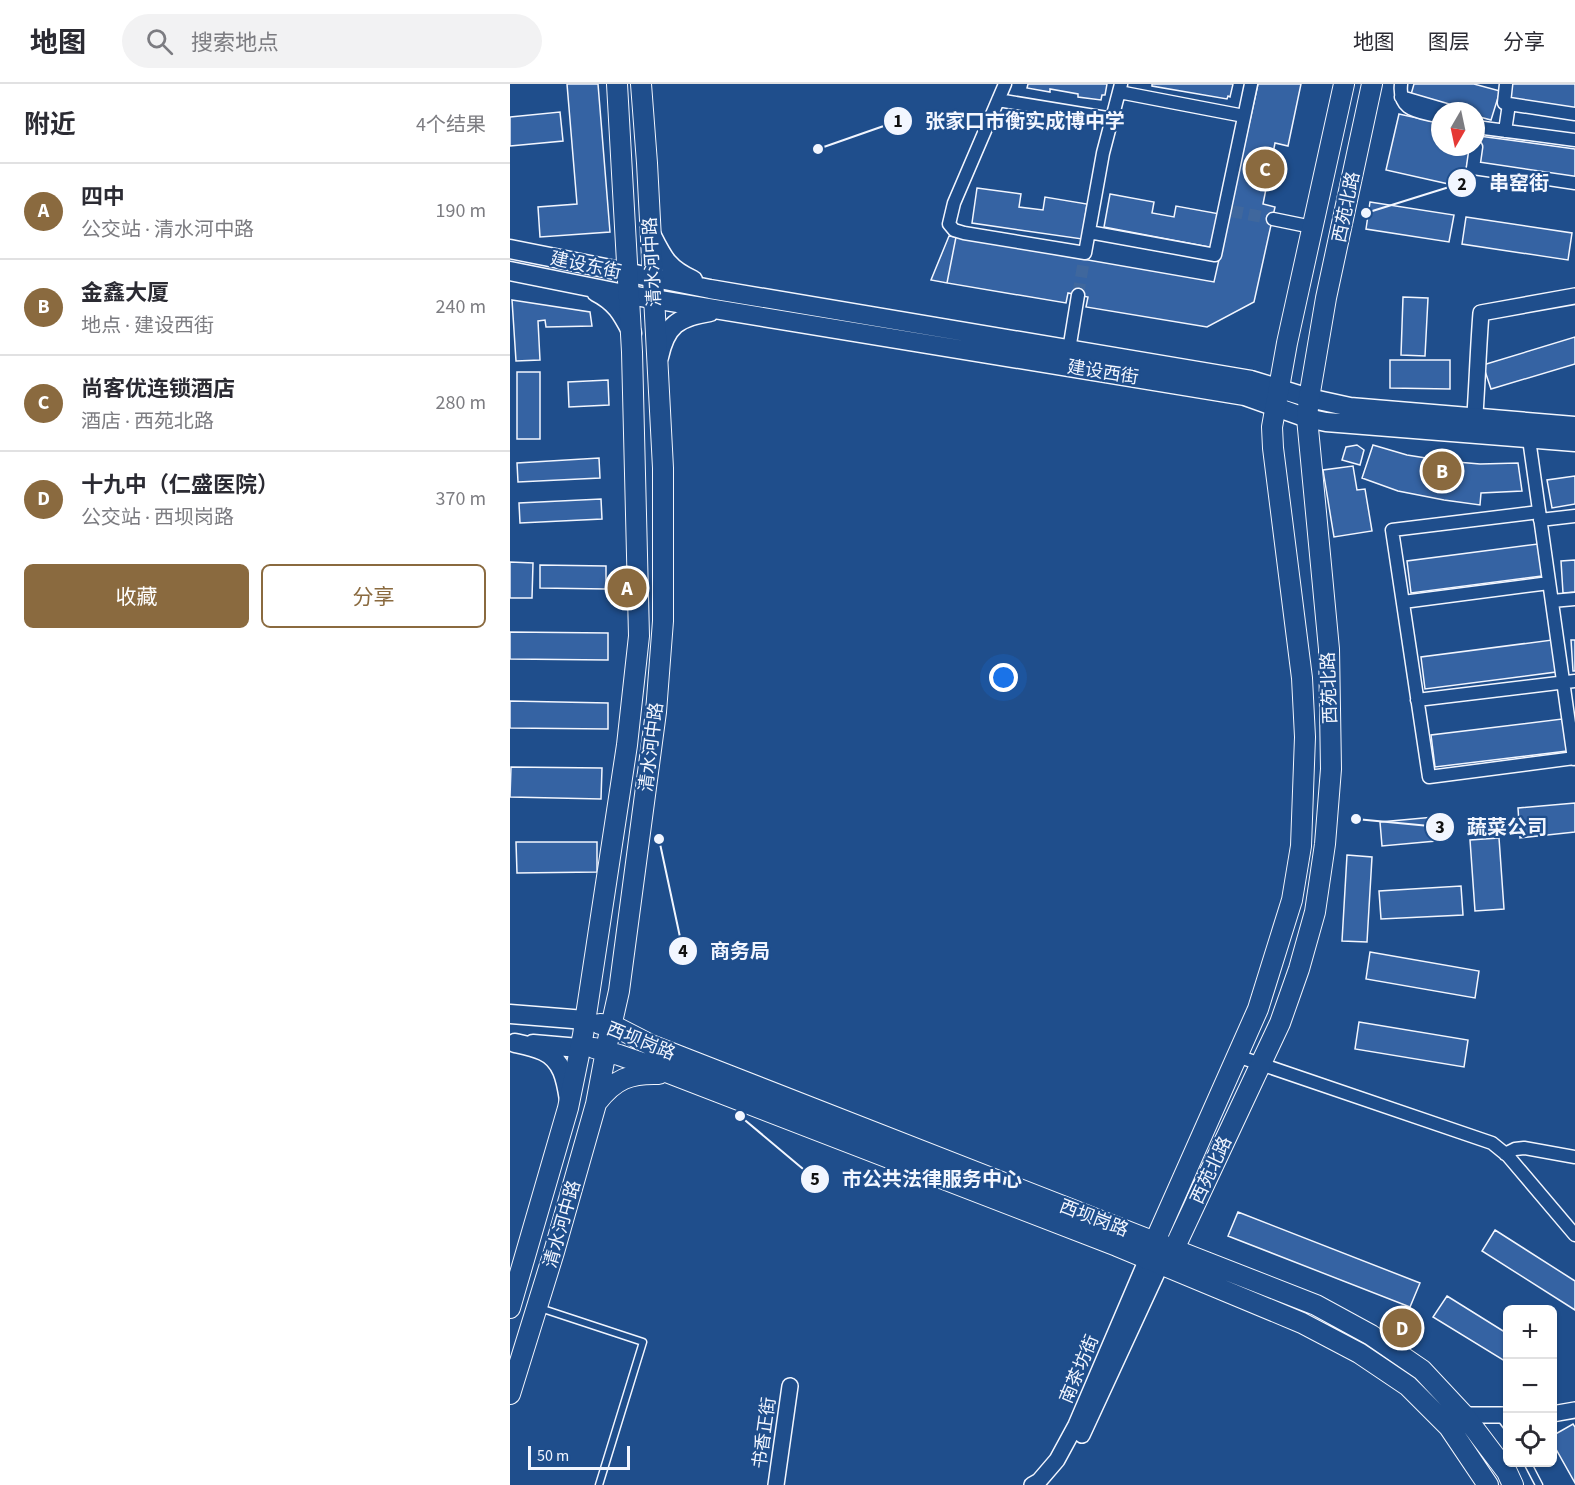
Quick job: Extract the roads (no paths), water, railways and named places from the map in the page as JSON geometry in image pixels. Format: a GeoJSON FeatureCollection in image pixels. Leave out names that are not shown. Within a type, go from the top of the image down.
{"type":"FeatureCollection","features":[{"type":"Feature","properties":{"kind":"main road","name":"清水河中路"},"geometry":{"type":"LineString","coordinates":[[510,1394],[596,1104],[596,1036],[591,986],[627,745],[639,636],[632,333],[617,84]]}},
{"type":"Feature","properties":{"kind":"main road","name":"清水河中路"},"geometry":{"type":"LineString","coordinates":[[510,1308],[569,1100],[596,1036],[619,991],[656,711],[663,621],[663,468],[651,234],[640,84]]}},
{"type":"Feature","properties":{"kind":"main road","name":"西苑北路"},"geometry":{"type":"LineString","coordinates":[[1154,1255],[1258,1009],[1292,900],[1301,846],[1305,737],[1302,678],[1272,427],[1312,227],[1344,84]]}},
{"type":"Feature","properties":{"kind":"main road","name":"西苑北路"},"geometry":{"type":"LineString","coordinates":[[1154,1255],[1174,1249],[1261,1064],[1280,1023],[1299,969],[1315,912],[1331,769],[1329,649],[1307,418],[1326,298],[1372,84]]}},
{"type":"Feature","properties":{"kind":"main road"},"geometry":{"type":"LineString","coordinates":[[579,263],[609,261],[618,256],[624,248],[626,233]]}},
{"type":"Feature","properties":{"kind":"main road"},"geometry":{"type":"LineString","coordinates":[[651,234],[661,254],[677,273],[710,289]]}},
{"type":"Feature","properties":{"kind":"main road","name":"建设东街"},"geometry":{"type":"LineString","coordinates":[[514,250],[653,278]]}},
{"type":"Feature","properties":{"kind":"main road","name":"建设东街"},"geometry":{"type":"LineString","coordinates":[[512,272],[629,295]]}},
{"type":"Feature","properties":{"kind":"main road","name":"建设西街"},"geometry":{"type":"LineString","coordinates":[[653,278],[1251,380],[1307,418],[1326,422],[1474,426]]}},
{"type":"Feature","properties":{"kind":"main road"},"geometry":{"type":"LineString","coordinates":[[580,285],[613,303],[632,333]]}},
{"type":"Feature","properties":{"kind":"main road","name":"建设西街"},"geometry":{"type":"LineString","coordinates":[[629,295],[1245,396],[1309,398],[1350,407],[1474,426],[1529,431],[1575,442]]}},
{"type":"Feature","properties":{"kind":"main road"},"geometry":{"type":"LineString","coordinates":[[658,361],[663,339],[683,319],[696,314],[722,310]]}},
{"type":"Feature","properties":{"kind":"main road","name":"建设西街"},"geometry":{"type":"LineString","coordinates":[[1529,431],[1575,426]]}},
{"type":"Feature","properties":{"kind":"main road"},"geometry":{"type":"LineString","coordinates":[[554,1018],[568,1013],[584,1001],[591,986]]}},
{"type":"Feature","properties":{"kind":"main road"},"geometry":{"type":"LineString","coordinates":[[619,991],[622,1015],[632,1029],[651,1045]]}},
{"type":"Feature","properties":{"kind":"main road"},"geometry":{"type":"LineString","coordinates":[[512,1015],[554,1018],[596,1036]]}},
{"type":"Feature","properties":{"kind":"main road"},"geometry":{"type":"LineString","coordinates":[[512,1042],[596,1036]]}},
{"type":"Feature","properties":{"kind":"main road","name":"西坝岗路"},"geometry":{"type":"LineString","coordinates":[[596,1036],[651,1045],[1154,1255],[1302,1323],[1359,1353],[1457,1421],[1507,1472],[1513,1485]]}},
{"type":"Feature","properties":{"kind":"main road","name":"西坝岗路"},"geometry":{"type":"LineString","coordinates":[[596,1036],[671,1074],[1154,1255]]}},
{"type":"Feature","properties":{"kind":"main road"},"geometry":{"type":"LineString","coordinates":[[512,1042],[543,1051],[555,1059],[563,1072],[569,1100]]}},
{"type":"Feature","properties":{"kind":"main road"},"geometry":{"type":"LineString","coordinates":[[596,1104],[605,1092],[624,1078],[671,1074]]}},
{"type":"Feature","properties":{"kind":"main road","name":"西坝岗路"},"geometry":{"type":"LineString","coordinates":[[1174,1249],[1316,1305],[1371,1335],[1422,1370],[1457,1421],[1488,1485]]}},
{"type":"Feature","properties":{"kind":"street"},"geometry":{"type":"LineString","coordinates":[[1005,84],[954,203],[949,224],[954,230],[964,233],[1085,256],[1103,153],[1120,88],[1244,116]]}},
{"type":"Feature","properties":{"kind":"street"},"geometry":{"type":"LineString","coordinates":[[1089,232],[1215,255],[1228,210],[1251,84]]}},
{"type":"Feature","properties":{"kind":"street"},"geometry":{"type":"LineString","coordinates":[[1401,84],[1403,103],[1408,108],[1431,114]]}},
{"type":"Feature","properties":{"kind":"street"},"geometry":{"type":"LineString","coordinates":[[1506,84],[1504,103],[1575,114]]}},
{"type":"Feature","properties":{"kind":"street"},"geometry":{"type":"LineString","coordinates":[[1401,97],[1431,106]]}},
{"type":"Feature","properties":{"kind":"street"},"geometry":{"type":"LineString","coordinates":[[998,100],[1113,119]]}},
{"type":"Feature","properties":{"kind":"street"},"geometry":{"type":"LineString","coordinates":[[1505,131],[1509,104]]}},
{"type":"Feature","properties":{"kind":"street"},"geometry":{"type":"LineString","coordinates":[[1485,125],[1505,131],[1575,140]]}},
{"type":"Feature","properties":{"kind":"street"},"geometry":{"type":"LineString","coordinates":[[1475,156],[1473,168],[1575,183]]}},
{"type":"Feature","properties":{"kind":"street"},"geometry":{"type":"LineString","coordinates":[[1272,219],[1312,227]]}},
{"type":"Feature","properties":{"kind":"street"},"geometry":{"type":"LineString","coordinates":[[1069,350],[1078,295]]}},
{"type":"Feature","properties":{"kind":"street"},"geometry":{"type":"LineString","coordinates":[[1474,426],[1481,313],[1575,296]]}},
{"type":"Feature","properties":{"kind":"street"},"geometry":{"type":"LineString","coordinates":[[1529,431],[1540,517],[1549,583],[1569,681],[1574,759],[1429,777],[1392,530],[1540,517],[1575,516]]}},
{"type":"Feature","properties":{"kind":"street"},"geometry":{"type":"LineString","coordinates":[[1403,602],[1549,583]]}},
{"type":"Feature","properties":{"kind":"street"},"geometry":{"type":"LineString","coordinates":[[1552,601],[1575,599]]}},
{"type":"Feature","properties":{"kind":"street"},"geometry":{"type":"LineString","coordinates":[[1418,700],[1569,681]]}},
{"type":"Feature","properties":{"kind":"street"},"geometry":{"type":"LineString","coordinates":[[1237,1056],[1492,1143],[1505,1154],[1575,1235]]}},
{"type":"Feature","properties":{"kind":"street"},"geometry":{"type":"LineString","coordinates":[[1505,1154],[1524,1148],[1575,1157]]}},
{"type":"Feature","properties":{"kind":"street","name":"南茶坊街"},"geometry":{"type":"LineString","coordinates":[[1032,1485],[1039,1481],[1057,1460],[1076,1425],[1154,1255]]}},
{"type":"Feature","properties":{"kind":"street","name":"南茶坊街"},"geometry":{"type":"LineString","coordinates":[[1048,1485],[1066,1463],[1085,1431],[1154,1255]]}},
{"type":"Feature","properties":{"kind":"street","name":"书香正街"},"geometry":{"type":"LineString","coordinates":[[776,1485],[790,1386]]}},
{"type":"Feature","properties":{"kind":"street"},"geometry":{"type":"LineString","coordinates":[[1557,1413],[1575,1410]]}},
{"type":"Feature","properties":{"kind":"street"},"geometry":{"type":"LineString","coordinates":[[1457,1421],[1503,1414]]}},
{"type":"Feature","properties":{"kind":"lane"},"geometry":{"type":"LineString","coordinates":[[537,1307],[642,1342],[599,1485]]}},
{"type":"Feature","properties":{"kind":"lane"},"geometry":{"type":"LineString","coordinates":[[1530,1467],[1539,1485]]}},
{"type":"Feature","properties":{"kind":"tunnel"},"geometry":{"type":"LineString","coordinates":[[1231,211],[1273,219]]}},
{"type":"Feature","properties":{"kind":"tunnel"},"geometry":{"type":"LineString","coordinates":[[1078,295],[1084,260]]}},
{"type":"Feature","properties":{"kind":"place","name":"张家口市衡实成博中学"},"geometry":{"type":"Point","coordinates":[818,149]}},
{"type":"Feature","properties":{"kind":"place","name":"尚客优连锁酒店"},"geometry":{"type":"Point","coordinates":[1265,169]}},
{"type":"Feature","properties":{"kind":"place","name":"串窑街"},"geometry":{"type":"Point","coordinates":[1366,213]}},
{"type":"Feature","properties":{"kind":"place","name":"金鑫大厦"},"geometry":{"type":"Point","coordinates":[1442,471]}},
{"type":"Feature","properties":{"kind":"place","name":"四中"},"geometry":{"type":"Point","coordinates":[627,588]}},
{"type":"Feature","properties":{"kind":"place","name":"蔬菜公司"},"geometry":{"type":"Point","coordinates":[1356,819]}},
{"type":"Feature","properties":{"kind":"place","name":"商务局"},"geometry":{"type":"Point","coordinates":[659,839]}},
{"type":"Feature","properties":{"kind":"place","name":"市公共法律服务中心"},"geometry":{"type":"Point","coordinates":[740,1116]}},
{"type":"Feature","properties":{"kind":"place","name":"十九中（仁盛医院）"},"geometry":{"type":"Point","coordinates":[1402,1328]}}]}
